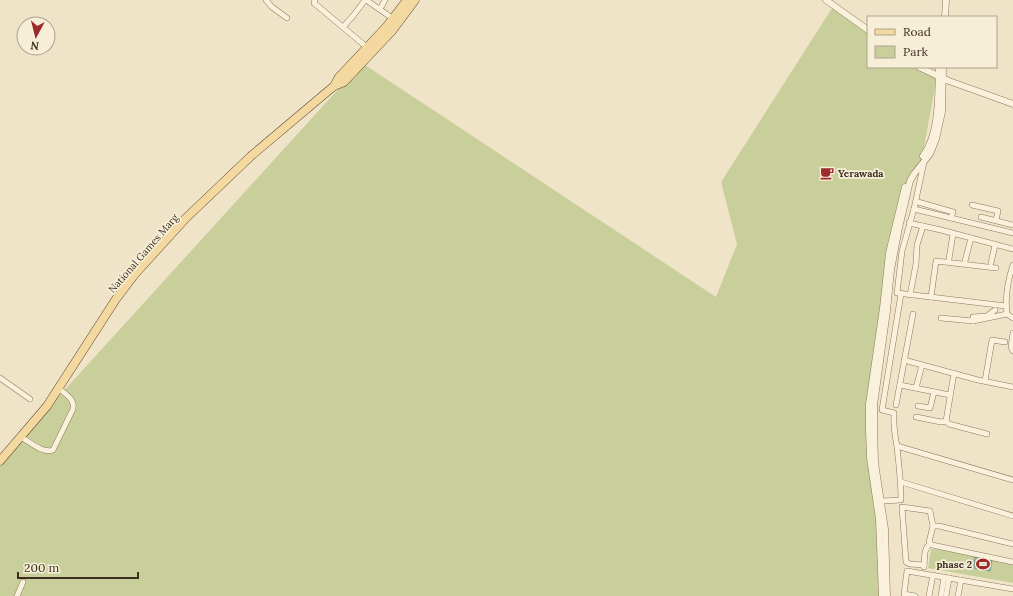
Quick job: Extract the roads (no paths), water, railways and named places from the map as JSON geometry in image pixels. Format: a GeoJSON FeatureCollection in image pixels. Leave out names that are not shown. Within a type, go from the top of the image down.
{"type":"FeatureCollection","features":[{"type":"Feature","properties":{"kind":"main road","name":"National Games Marg"},"geometry":{"type":"LineString","coordinates":[[396,20],[407,0]]}},
{"type":"Feature","properties":{"kind":"main road","name":"National Games Marg"},"geometry":{"type":"LineString","coordinates":[[0,461],[40,416],[116,299],[135,274],[186,218],[251,156],[334,86],[338,77],[370,50],[415,0]]}},
{"type":"Feature","properties":{"kind":"street"},"geometry":{"type":"LineString","coordinates":[[266,0],[272,7],[287,18]]}},
{"type":"Feature","properties":{"kind":"street"},"geometry":{"type":"LineString","coordinates":[[380,9],[386,0]]}},
{"type":"Feature","properties":{"kind":"street"},"geometry":{"type":"LineString","coordinates":[[826,0],[867,29]]}},
{"type":"Feature","properties":{"kind":"street"},"geometry":{"type":"LineString","coordinates":[[944,16],[946,0]]}},
{"type":"Feature","properties":{"kind":"street"},"geometry":{"type":"LineString","coordinates":[[313,1],[370,50]]}},
{"type":"Feature","properties":{"kind":"street"},"geometry":{"type":"LineString","coordinates":[[343,27],[369,1],[396,20]]}},
{"type":"Feature","properties":{"kind":"street"},"geometry":{"type":"LineString","coordinates":[[921,68],[941,78],[991,98],[1013,104]]}},
{"type":"Feature","properties":{"kind":"street"},"geometry":{"type":"LineString","coordinates":[[887,596],[885,529],[882,501],[875,463],[874,416],[888,311],[891,270],[910,181],[933,148],[939,131],[942,112],[939,68]]}},
{"type":"Feature","properties":{"kind":"street"},"geometry":{"type":"LineString","coordinates":[[882,596],[879,519],[870,451],[870,394],[892,238],[908,177],[927,152],[937,114],[941,78],[944,68]]}},
{"type":"Feature","properties":{"kind":"street"},"geometry":{"type":"LineString","coordinates":[[925,161],[914,209],[902,250],[897,293],[1006,306]]}},
{"type":"Feature","properties":{"kind":"street"},"geometry":{"type":"LineString","coordinates":[[918,202],[953,212],[951,218]]}},
{"type":"Feature","properties":{"kind":"street"},"geometry":{"type":"LineString","coordinates":[[972,205],[998,211],[996,220]]}},
{"type":"Feature","properties":{"kind":"street"},"geometry":{"type":"LineString","coordinates":[[914,209],[1013,234]]}},
{"type":"Feature","properties":{"kind":"street"},"geometry":{"type":"LineString","coordinates":[[981,217],[1013,225]]}},
{"type":"Feature","properties":{"kind":"street"},"geometry":{"type":"LineString","coordinates":[[909,223],[1013,249]]}},
{"type":"Feature","properties":{"kind":"street"},"geometry":{"type":"LineString","coordinates":[[910,295],[916,264],[917,245],[923,226]]}},
{"type":"Feature","properties":{"kind":"street"},"geometry":{"type":"LineString","coordinates":[[949,259],[953,234]]}},
{"type":"Feature","properties":{"kind":"street"},"geometry":{"type":"LineString","coordinates":[[965,261],[971,238]]}},
{"type":"Feature","properties":{"kind":"street"},"geometry":{"type":"LineString","coordinates":[[991,263],[995,245]]}},
{"type":"Feature","properties":{"kind":"street"},"geometry":{"type":"LineString","coordinates":[[931,297],[936,261],[996,268]]}},
{"type":"Feature","properties":{"kind":"street"},"geometry":{"type":"LineString","coordinates":[[1007,314],[1006,306],[1009,278],[1013,265]]}},
{"type":"Feature","properties":{"kind":"street"},"geometry":{"type":"LineString","coordinates":[[882,501],[901,500],[901,482],[897,446],[893,430],[894,413],[882,410],[901,294]]}},
{"type":"Feature","properties":{"kind":"street"},"geometry":{"type":"LineString","coordinates":[[972,321],[973,317],[987,316],[995,310]]}},
{"type":"Feature","properties":{"kind":"street"},"geometry":{"type":"LineString","coordinates":[[896,405],[913,314]]}},
{"type":"Feature","properties":{"kind":"street"},"geometry":{"type":"LineString","coordinates":[[941,318],[972,321],[1007,314],[1013,318]]}},
{"type":"Feature","properties":{"kind":"street"},"geometry":{"type":"LineString","coordinates":[[1013,333],[1011,347],[1013,351]]}},
{"type":"Feature","properties":{"kind":"street"},"geometry":{"type":"LineString","coordinates":[[985,381],[992,340],[1005,342]]}},
{"type":"Feature","properties":{"kind":"street"},"geometry":{"type":"LineString","coordinates":[[904,360],[1013,387]]}},
{"type":"Feature","properties":{"kind":"street"},"geometry":{"type":"LineString","coordinates":[[916,388],[922,365]]}},
{"type":"Feature","properties":{"kind":"street"},"geometry":{"type":"LineString","coordinates":[[946,421],[954,373]]}},
{"type":"Feature","properties":{"kind":"street"},"geometry":{"type":"LineString","coordinates":[[0,378],[30,399]]}},
{"type":"Feature","properties":{"kind":"street"},"geometry":{"type":"LineString","coordinates":[[900,385],[950,396]]}},
{"type":"Feature","properties":{"kind":"street"},"geometry":{"type":"LineString","coordinates":[[21,437],[45,451],[50,452],[53,450],[74,404],[73,400],[59,388]]}},
{"type":"Feature","properties":{"kind":"street"},"geometry":{"type":"LineString","coordinates":[[918,406],[930,408],[934,392]]}},
{"type":"Feature","properties":{"kind":"street"},"geometry":{"type":"LineString","coordinates":[[916,417],[941,422],[946,421],[949,424],[987,434]]}},
{"type":"Feature","properties":{"kind":"street"},"geometry":{"type":"LineString","coordinates":[[897,446],[1013,480]]}},
{"type":"Feature","properties":{"kind":"street"},"geometry":{"type":"LineString","coordinates":[[901,482],[1013,516]]}},
{"type":"Feature","properties":{"kind":"street"},"geometry":{"type":"LineString","coordinates":[[923,573],[924,565],[925,551],[930,544],[933,526],[931,514],[928,510],[902,507],[906,562],[910,564],[924,565]]}},
{"type":"Feature","properties":{"kind":"street"},"geometry":{"type":"LineString","coordinates":[[933,526],[939,526],[1013,544]]}},
{"type":"Feature","properties":{"kind":"street"},"geometry":{"type":"LineString","coordinates":[[930,544],[1013,562]]}},
{"type":"Feature","properties":{"kind":"street"},"geometry":{"type":"LineString","coordinates":[[915,596],[904,594],[907,571],[1013,589]]}},
{"type":"Feature","properties":{"kind":"street"},"geometry":{"type":"LineString","coordinates":[[930,596],[933,575]]}},
{"type":"Feature","properties":{"kind":"street"},"geometry":{"type":"LineString","coordinates":[[941,596],[947,578]]}},
{"type":"Feature","properties":{"kind":"street"},"geometry":{"type":"LineString","coordinates":[[946,596],[947,578]]}},
{"type":"Feature","properties":{"kind":"street"},"geometry":{"type":"LineString","coordinates":[[958,596],[961,580]]}},
{"type":"Feature","properties":{"kind":"street"},"geometry":{"type":"LineString","coordinates":[[17,596],[23,582]]}},
{"type":"Feature","properties":{"kind":"water","name":"phase 2"},"geometry":{"type":"Polygon","coordinates":[[[975,557],[992,560],[990,571],[974,568],[975,557]]]}},
{"type":"Feature","properties":{"kind":"place","name":"Yerawada"},"geometry":{"type":"Point","coordinates":[827,173]}},
{"type":"Feature","properties":{"kind":"place","name":"phase 2"},"geometry":{"type":"Point","coordinates":[983,564]}}]}
